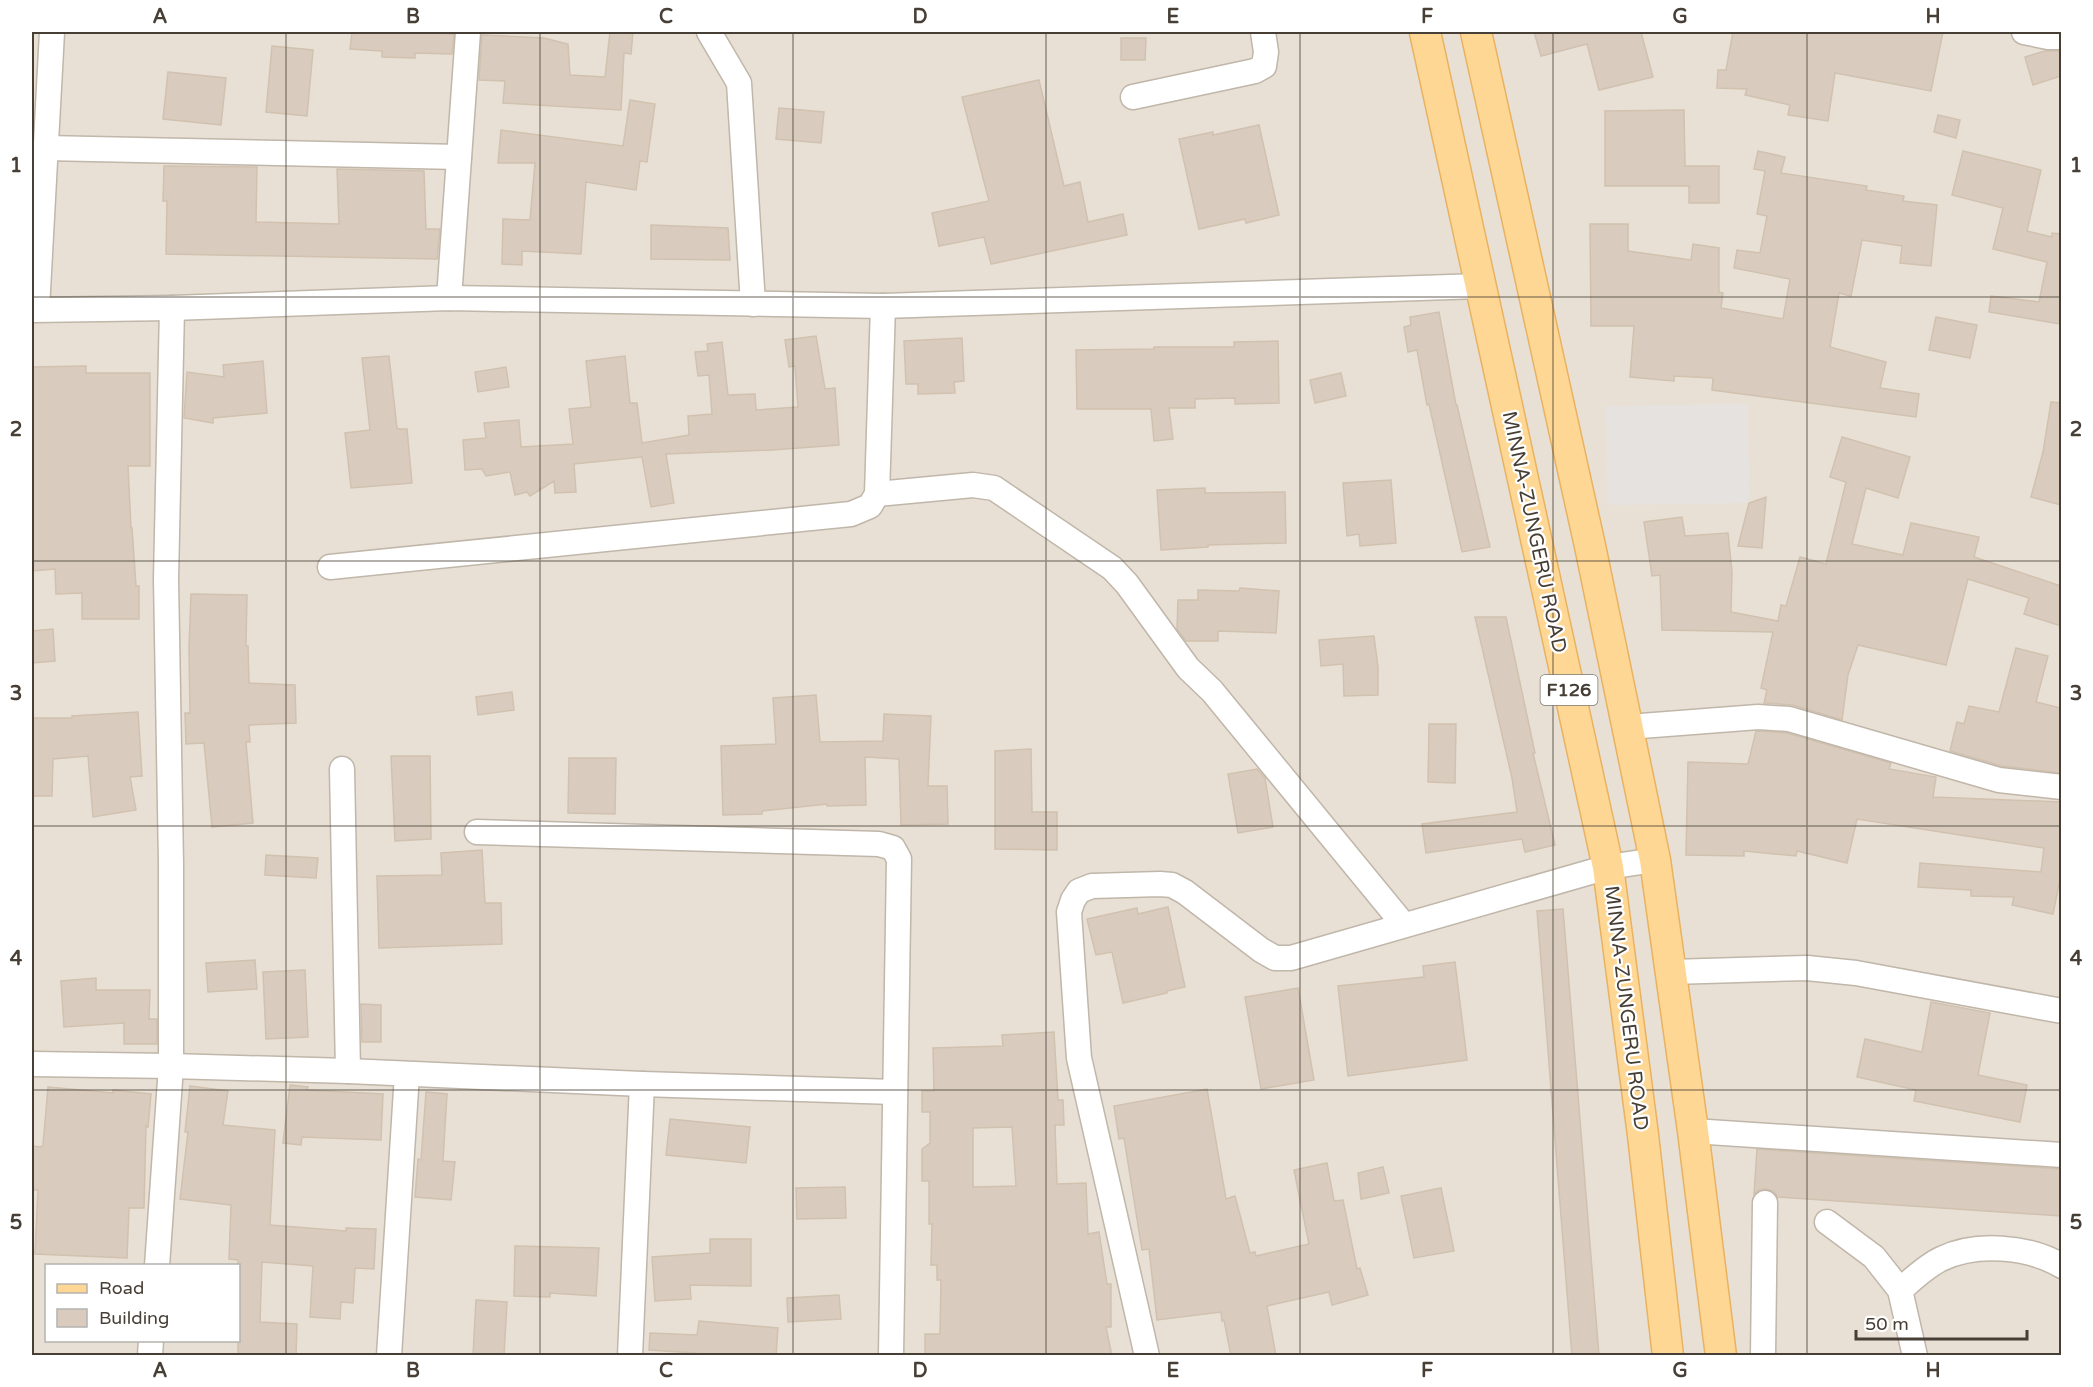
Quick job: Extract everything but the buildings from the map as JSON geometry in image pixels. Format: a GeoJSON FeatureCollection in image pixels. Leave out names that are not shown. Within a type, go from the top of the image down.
{"type":"FeatureCollection","features":[{"type":"Feature","properties":{"kind":"main road","name":"MINNA-ZUNGERU ROAD"},"geometry":{"type":"LineString","coordinates":[[1425,32],[1608,867],[1643,1135],[1668,1356]]}},
{"type":"Feature","properties":{"kind":"main road","name":"F126"},"geometry":{"type":"LineString","coordinates":[[1476,32],[1655,860],[1693,1131],[1721,1356]]}},
{"type":"Feature","properties":{"kind":"street"},"geometry":{"type":"LineString","coordinates":[[52,32],[34,310],[172,308],[449,298],[884,306],[1480,286]]}},
{"type":"Feature","properties":{"kind":"street"},"geometry":{"type":"LineString","coordinates":[[449,298],[468,32]]}},
{"type":"Feature","properties":{"kind":"street"},"geometry":{"type":"LineString","coordinates":[[709,32],[739,83],[753,304]]}},
{"type":"Feature","properties":{"kind":"street"},"geometry":{"type":"LineString","coordinates":[[1133,97],[1255,71],[1264,66],[1266,52],[1263,32]]}},
{"type":"Feature","properties":{"kind":"street"},"geometry":{"type":"LineString","coordinates":[[2024,32],[2061,37]]}},
{"type":"Feature","properties":{"kind":"street"},"geometry":{"type":"LineString","coordinates":[[45,148],[459,157]]}},
{"type":"Feature","properties":{"kind":"street"},"geometry":{"type":"LineString","coordinates":[[330,567],[851,514],[870,507],[877,494],[884,306]]}},
{"type":"Feature","properties":{"kind":"street"},"geometry":{"type":"LineString","coordinates":[[157,1264],[171,1066],[171,864],[166,579],[172,308]]}},
{"type":"Feature","properties":{"kind":"street"},"geometry":{"type":"LineString","coordinates":[[877,494],[973,485],[994,488],[1112,568],[1127,584],[1188,668],[1212,691],[1404,925]]}},
{"type":"Feature","properties":{"kind":"street"},"geometry":{"type":"LineString","coordinates":[[1628,728],[1758,717],[1789,719],[1999,780],[2061,787]]}},
{"type":"Feature","properties":{"kind":"street"},"geometry":{"type":"LineString","coordinates":[[342,769],[348,1071]]}},
{"type":"Feature","properties":{"kind":"street"},"geometry":{"type":"LineString","coordinates":[[477,832],[879,843],[892,848],[899,859],[891,1356]]}},
{"type":"Feature","properties":{"kind":"street"},"geometry":{"type":"LineString","coordinates":[[1147,1356],[1079,1058],[1069,912],[1072,900],[1079,891],[1092,886],[1172,885],[1185,892],[1261,950],[1275,958],[1292,958],[1608,867],[1655,860]]}},
{"type":"Feature","properties":{"kind":"street"},"geometry":{"type":"LineString","coordinates":[[1671,972],[1807,968],[1856,973],[2061,1011]]}},
{"type":"Feature","properties":{"kind":"street"},"geometry":{"type":"LineString","coordinates":[[32,1064],[348,1071],[894,1092]]}},
{"type":"Feature","properties":{"kind":"street"},"geometry":{"type":"LineString","coordinates":[[389,1356],[407,1074]]}},
{"type":"Feature","properties":{"kind":"street"},"geometry":{"type":"LineString","coordinates":[[630,1356],[642,1084]]}},
{"type":"Feature","properties":{"kind":"street"},"geometry":{"type":"LineString","coordinates":[[1693,1131],[2061,1155]]}},
{"type":"Feature","properties":{"kind":"street"},"geometry":{"type":"LineString","coordinates":[[1763,1356],[1765,1203]]}},
{"type":"Feature","properties":{"kind":"street"},"geometry":{"type":"LineString","coordinates":[[1827,1222],[1874,1257],[1900,1290],[1915,1356]]}},
{"type":"Feature","properties":{"kind":"street"},"geometry":{"type":"LineString","coordinates":[[1900,1290],[1940,1260],[1974,1249],[2022,1251],[2061,1266]]}},
{"type":"Feature","properties":{"kind":"shaded area"},"geometry":{"type":"Polygon","coordinates":[[[32,32],[2061,32],[2061,1355],[32,1355],[32,32]]]}},
{"type":"Feature","properties":{"kind":"shaded area"},"geometry":{"type":"Polygon","coordinates":[[[1748,404],[1749,503],[1608,505],[1606,406],[1748,404]]]}}]}
